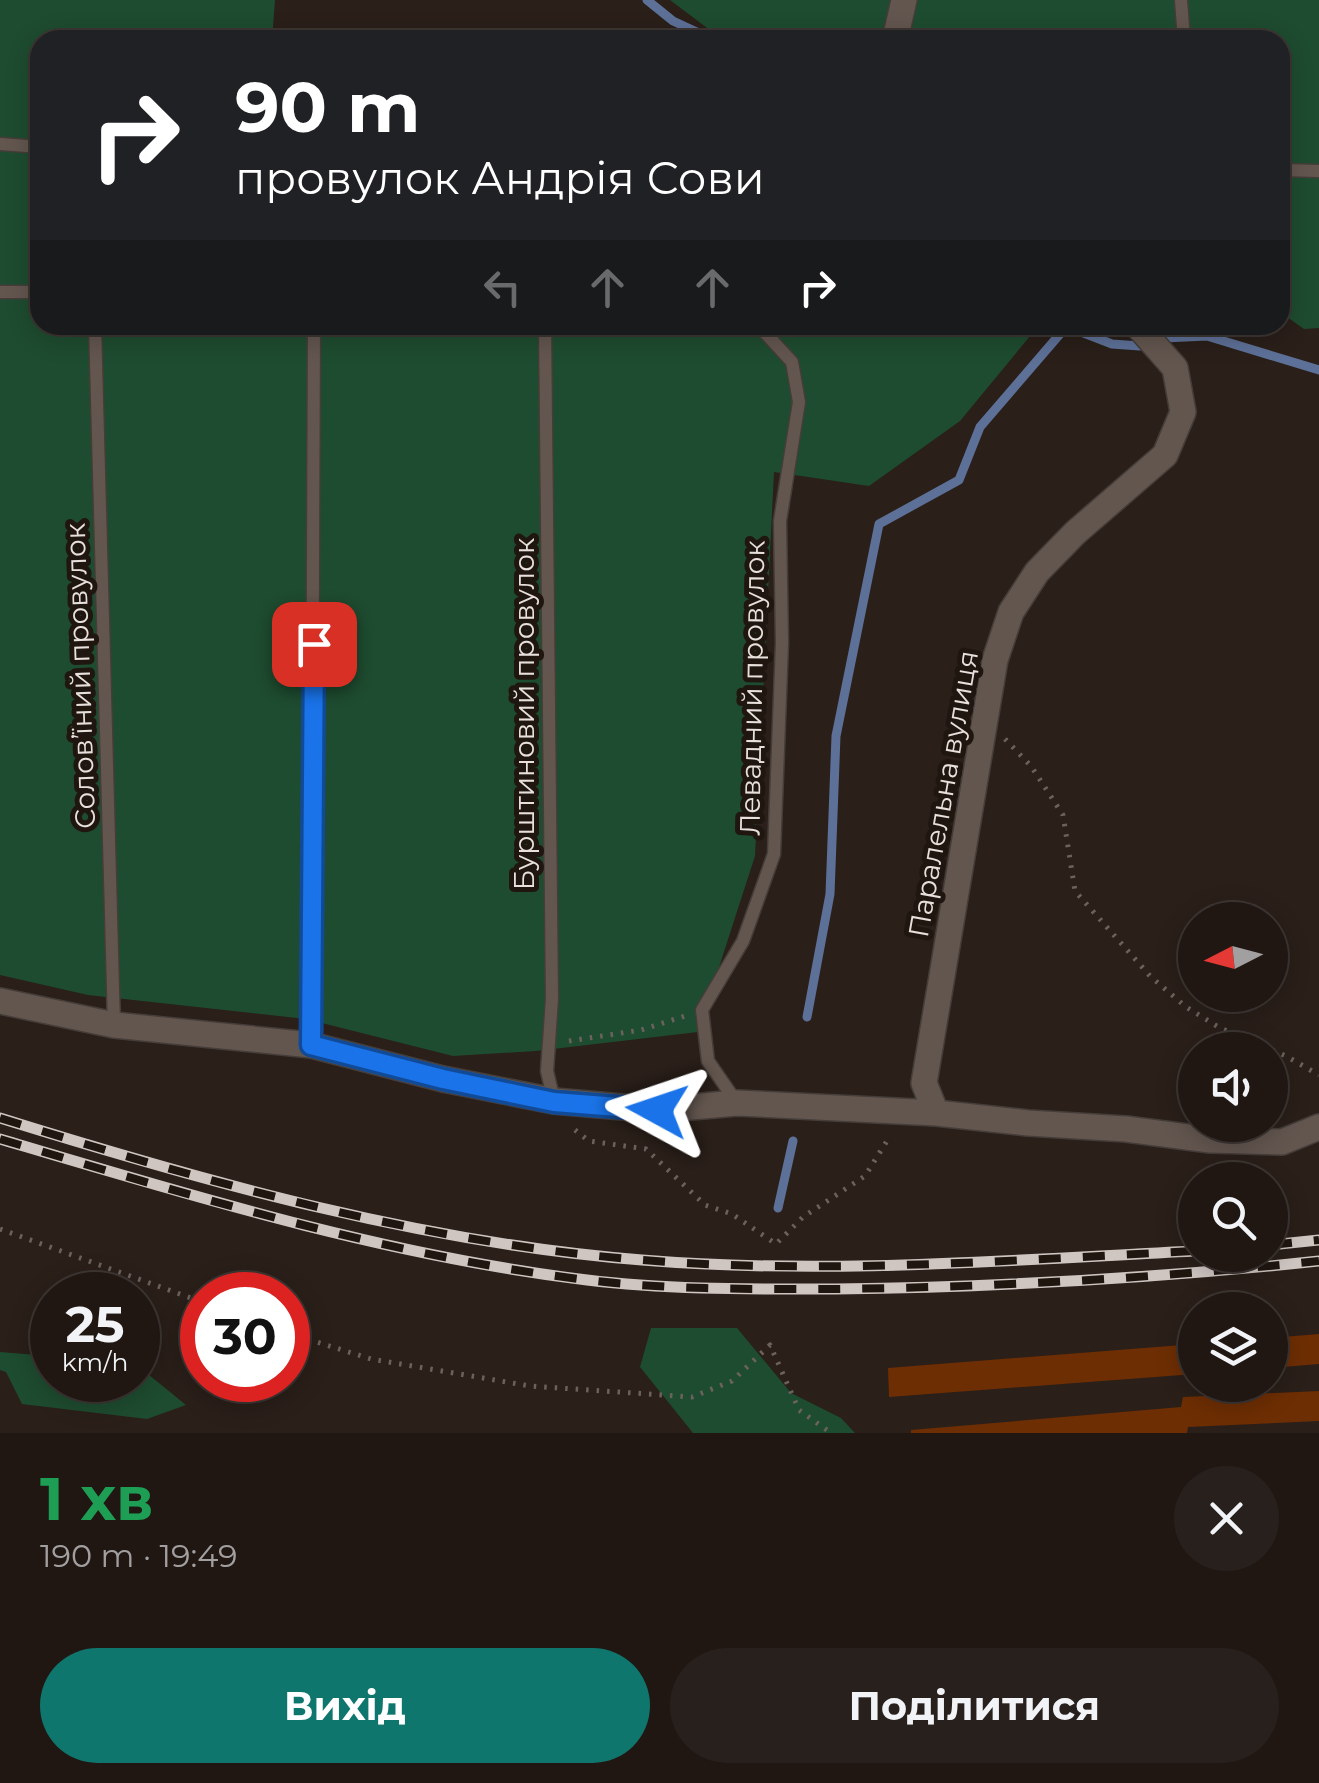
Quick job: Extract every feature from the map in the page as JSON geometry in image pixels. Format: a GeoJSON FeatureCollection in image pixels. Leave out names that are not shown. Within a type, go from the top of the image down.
{"type":"FeatureCollection","features":[{"type":"Feature","properties":{"kind":"street"},"geometry":{"type":"LineString","coordinates":[[897,30],[904,0]]}},
{"type":"Feature","properties":{"kind":"street","name":"Паралельна вулиця"},"geometry":{"type":"LineString","coordinates":[[936,1113],[924,1082],[995,660],[1012,612],[1037,572],[1074,533],[1164,454],[1183,412],[1175,368],[1146,335]]}},
{"type":"Feature","properties":{"kind":"street"},"geometry":{"type":"LineString","coordinates":[[0,1001],[114,1025],[311,1045],[554,1102],[657,1110],[737,1103],[936,1113],[1126,1128],[1210,1140],[1282,1142],[1319,1127]]}},
{"type":"Feature","properties":{"kind":"lane"},"geometry":{"type":"LineString","coordinates":[[1182,0],[1184,30]]}},
{"type":"Feature","properties":{"kind":"lane"},"geometry":{"type":"LineString","coordinates":[[0,144],[30,146]]}},
{"type":"Feature","properties":{"kind":"lane"},"geometry":{"type":"LineString","coordinates":[[1290,170],[1319,171]]}},
{"type":"Feature","properties":{"kind":"lane"},"geometry":{"type":"LineString","coordinates":[[0,292],[30,292]]}},
{"type":"Feature","properties":{"kind":"lane","name":"Соловʼїний провулок"},"geometry":{"type":"LineString","coordinates":[[96,335],[114,1025]]}},
{"type":"Feature","properties":{"kind":"lane"},"geometry":{"type":"LineString","coordinates":[[311,1045],[314,335]]}},
{"type":"Feature","properties":{"kind":"lane","name":"Бурштиновий провулок"},"geometry":{"type":"LineString","coordinates":[[545,335],[552,999],[546,1071],[554,1102]]}},
{"type":"Feature","properties":{"kind":"lane","name":"Левадний провулок"},"geometry":{"type":"LineString","coordinates":[[702,1010],[743,941],[774,854],[782,643],[780,521],[799,402],[792,362],[767,335]]}},
{"type":"Feature","properties":{"kind":"lane"},"geometry":{"type":"LineString","coordinates":[[702,1010],[708,1061],[737,1103]]}},
{"type":"Feature","properties":{"kind":"path"},"geometry":{"type":"LineString","coordinates":[[986,712],[1031,766],[1063,815],[1075,891],[1150,976],[1186,1007],[1220,1028],[1286,1056],[1319,1075]]}},
{"type":"Feature","properties":{"kind":"path"},"geometry":{"type":"LineString","coordinates":[[548,1044],[641,1030],[702,1010]]}},
{"type":"Feature","properties":{"kind":"path"},"geometry":{"type":"LineString","coordinates":[[554,1102],[561,1120],[590,1141],[646,1149],[706,1206],[732,1214],[776,1244],[803,1217],[865,1176],[904,1112]]}},
{"type":"Feature","properties":{"kind":"path"},"geometry":{"type":"LineString","coordinates":[[0,1229],[180,1294]]}},
{"type":"Feature","properties":{"kind":"path"},"geometry":{"type":"LineString","coordinates":[[310,1341],[371,1359],[530,1386],[692,1396],[732,1381],[770,1344],[799,1410],[831,1433]]}},
{"type":"Feature","properties":{"kind":"green space"},"geometry":{"type":"Polygon","coordinates":[[[0,0],[275,0],[273,30],[30,30],[30,335],[1031,335],[960,421],[869,486],[774,472],[755,856],[698,1032],[536,1051],[453,1056],[306,1019],[88,995],[0,975],[0,0]]]}},
{"type":"Feature","properties":{"kind":"green space"},"geometry":{"type":"Polygon","coordinates":[[[670,0],[1319,0],[1319,328],[1304,329],[1290,319],[1290,30],[710,30],[670,0]]]}},
{"type":"Feature","properties":{"kind":"green space"},"geometry":{"type":"Polygon","coordinates":[[[651,1328],[737,1328],[791,1393],[841,1418],[855,1433],[693,1433],[640,1367],[651,1328]]]}},
{"type":"Feature","properties":{"kind":"green space"},"geometry":{"type":"Polygon","coordinates":[[[0,1352],[30,1354],[30,1402],[160,1402],[160,1384],[186,1405],[147,1419],[22,1404],[6,1372],[0,1370],[0,1352]]]}},
{"type":"Feature","properties":{"kind":"building"},"geometry":{"type":"Polygon","coordinates":[[[1319,1334],[1319,1364],[1288,1367],[1288,1337],[1319,1334]]]}},
{"type":"Feature","properties":{"kind":"building"},"geometry":{"type":"Polygon","coordinates":[[[1178,1345],[1178,1375],[889,1397],[888,1368],[1178,1345]]]}},
{"type":"Feature","properties":{"kind":"building"},"geometry":{"type":"Polygon","coordinates":[[[1319,1391],[1319,1421],[1188,1427],[1187,1433],[911,1433],[1181,1407],[1182,1402],[1288,1402],[1288,1392],[1319,1391]]]}},
{"type":"Feature","properties":{"kind":"waterway"},"geometry":{"type":"LineString","coordinates":[[647,0],[673,21],[692,30]]}},
{"type":"Feature","properties":{"kind":"waterway"},"geometry":{"type":"LineString","coordinates":[[807,1017],[830,894],[836,736],[879,524],[959,480],[980,427],[1059,335]]}},
{"type":"Feature","properties":{"kind":"waterway"},"geometry":{"type":"LineString","coordinates":[[1089,335],[1112,344],[1140,346]]}},
{"type":"Feature","properties":{"kind":"waterway"},"geometry":{"type":"LineString","coordinates":[[1164,338],[1207,336],[1319,370]]}},
{"type":"Feature","properties":{"kind":"waterway"},"geometry":{"type":"LineString","coordinates":[[778,1208],[793,1141]]}},
{"type":"Feature","properties":{"kind":"railway"},"geometry":{"type":"LineString","coordinates":[[0,1118],[317,1207],[560,1252],[711,1264],[849,1266],[1178,1252]]}},
{"type":"Feature","properties":{"kind":"railway"},"geometry":{"type":"LineString","coordinates":[[0,1139],[364,1240],[513,1269],[618,1283],[743,1289],[957,1286],[1138,1277],[1319,1261]]}},
{"type":"Feature","properties":{"kind":"railway"},"geometry":{"type":"LineString","coordinates":[[1288,1243],[1319,1240]]}},
{"type":"Feature","properties":{"kind":"route"},"geometry":{"type":"LineString","coordinates":[[314,644],[311,1045],[554,1102],[657,1110]]}}]}
